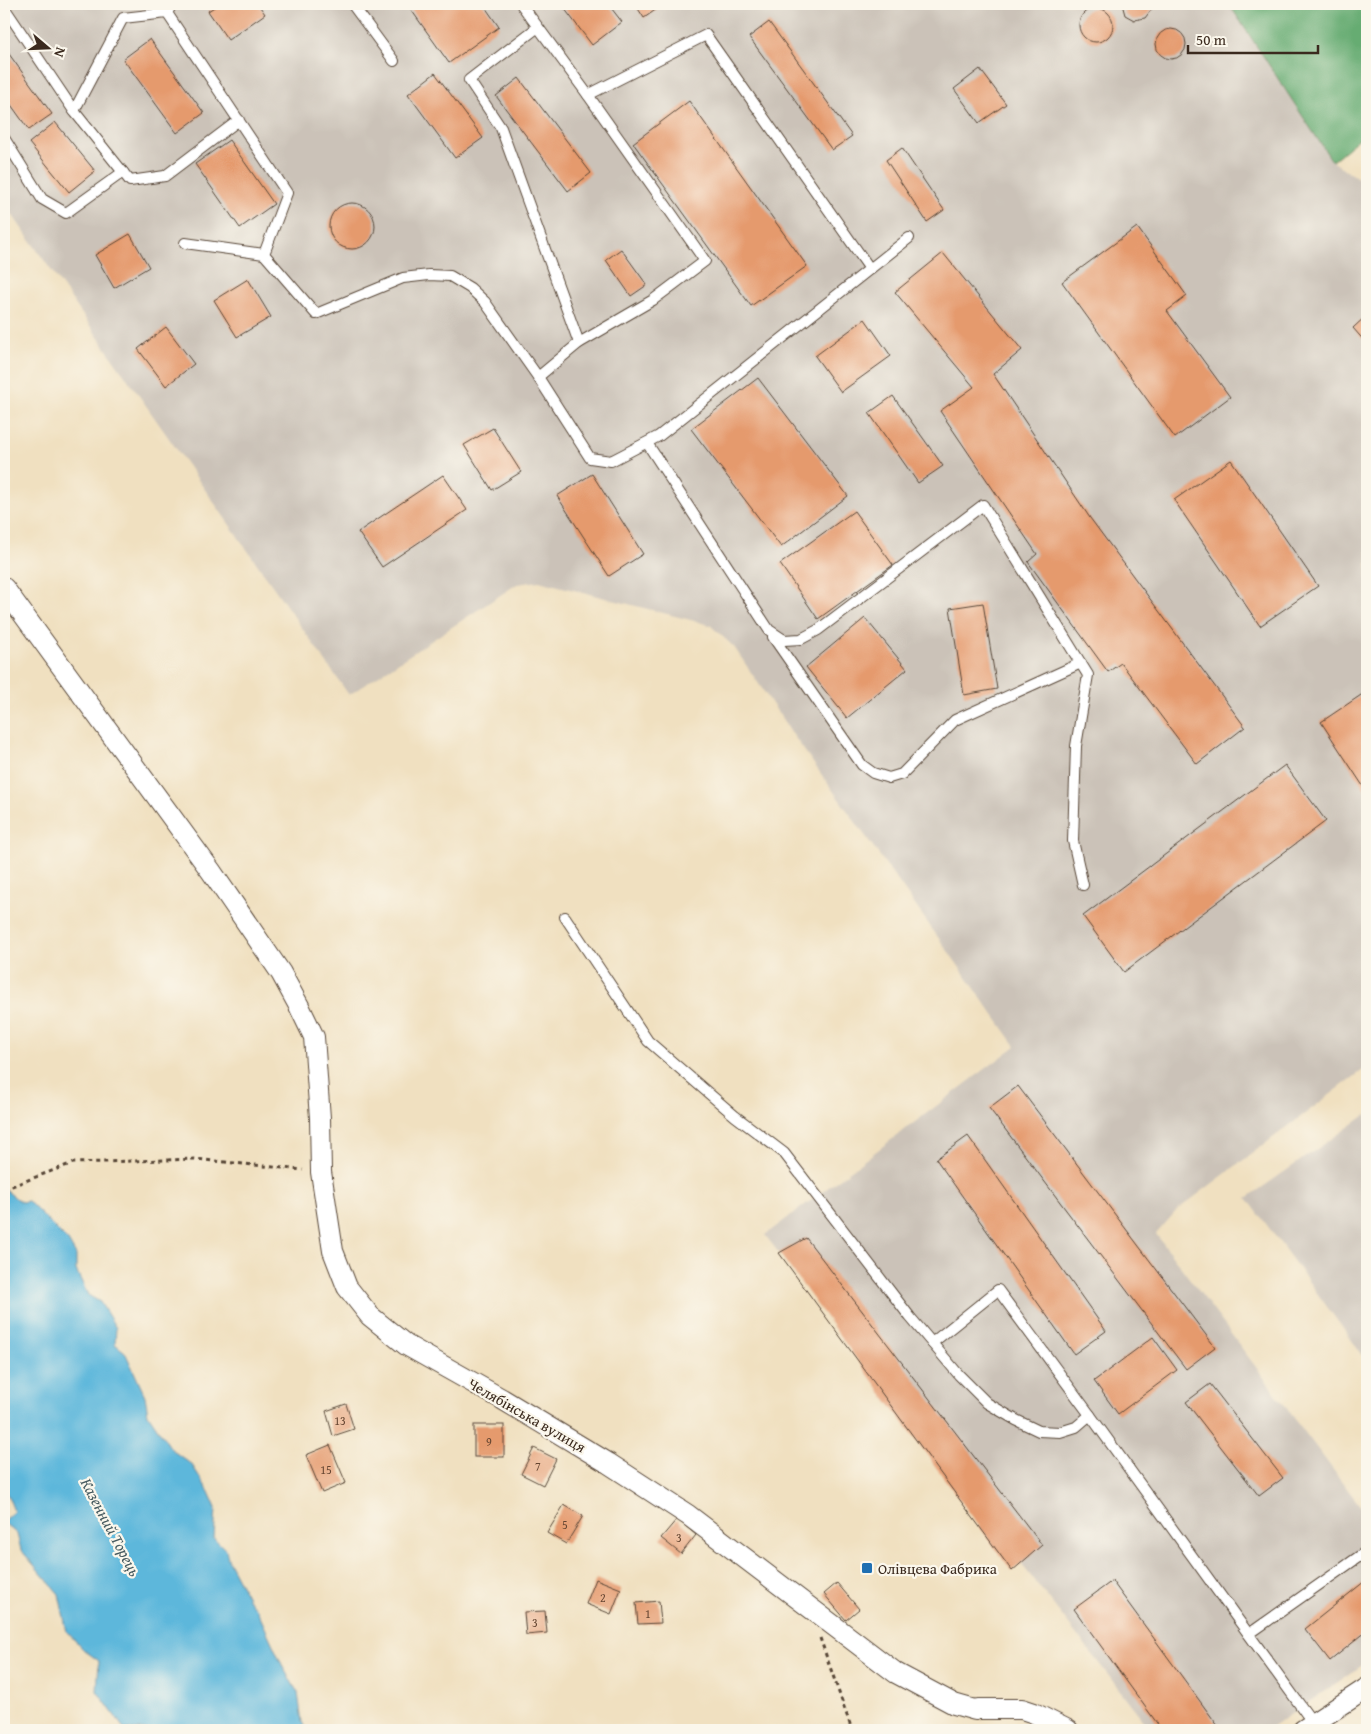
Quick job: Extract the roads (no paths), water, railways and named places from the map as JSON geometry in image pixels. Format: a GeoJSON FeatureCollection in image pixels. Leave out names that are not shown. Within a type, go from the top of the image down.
{"type":"FeatureCollection","features":[{"type":"Feature","properties":{"kind":"street","name":"Челябінська вулиця"},"geometry":{"type":"LineString","coordinates":[[4,588],[211,871],[281,973],[314,1037],[320,1118],[321,1172],[333,1251],[348,1287],[370,1316],[406,1345],[608,1462],[688,1515],[896,1673],[954,1704],[975,1710],[1022,1709],[1068,1730]]}},
{"type":"Feature","properties":{"kind":"street"},"geometry":{"type":"LineString","coordinates":[[1308,1727],[1367,1688]]}},
{"type":"Feature","properties":{"kind":"lane"},"geometry":{"type":"LineString","coordinates":[[352,4],[394,60]]}},
{"type":"Feature","properties":{"kind":"lane"},"geometry":{"type":"LineString","coordinates":[[522,4],[588,94],[705,261],[653,300],[578,343],[538,377]]}},
{"type":"Feature","properties":{"kind":"lane"},"geometry":{"type":"LineString","coordinates":[[4,7],[74,111],[130,181],[165,176],[239,120]]}},
{"type":"Feature","properties":{"kind":"lane"},"geometry":{"type":"LineString","coordinates":[[74,111],[122,18],[169,8],[287,193],[264,254]]}},
{"type":"Feature","properties":{"kind":"lane"},"geometry":{"type":"LineString","coordinates":[[538,27],[469,80],[501,128],[578,343]]}},
{"type":"Feature","properties":{"kind":"lane"},"geometry":{"type":"LineString","coordinates":[[588,94],[706,35],[870,269]]}},
{"type":"Feature","properties":{"kind":"lane"},"geometry":{"type":"LineString","coordinates":[[4,138],[42,199],[66,213],[122,172]]}},
{"type":"Feature","properties":{"kind":"lane"},"geometry":{"type":"LineString","coordinates":[[185,243],[264,254],[316,314],[403,278],[429,274],[450,276],[470,288],[485,302],[538,377],[590,458],[611,461],[659,436],[909,238]]}},
{"type":"Feature","properties":{"kind":"lane"},"geometry":{"type":"LineString","coordinates":[[647,443],[769,630],[862,764],[873,773],[889,778],[902,774],[955,720],[1081,663]]}},
{"type":"Feature","properties":{"kind":"lane"},"geometry":{"type":"LineString","coordinates":[[769,630],[784,640],[801,639],[818,630],[983,505],[1088,675],[1076,746],[1073,841],[1083,885]]}},
{"type":"Feature","properties":{"kind":"lane"},"geometry":{"type":"LineString","coordinates":[[565,917],[648,1041],[735,1116],[784,1153],[910,1317],[959,1374],[987,1403],[1039,1431],[1060,1432],[1076,1427],[1090,1415]]}},
{"type":"Feature","properties":{"kind":"lane"},"geometry":{"type":"LineString","coordinates":[[932,1343],[998,1290],[1249,1634],[1308,1727]]}},
{"type":"Feature","properties":{"kind":"lane"},"geometry":{"type":"LineString","coordinates":[[1249,1634],[1367,1551]]}},
{"type":"Feature","properties":{"kind":"water","name":"Казенний Торець"},"geometry":{"type":"Polygon","coordinates":[[[4,1189],[21,1202],[28,1201],[68,1241],[76,1255],[76,1270],[88,1295],[100,1302],[116,1328],[115,1344],[125,1352],[145,1396],[148,1414],[172,1450],[192,1465],[209,1492],[216,1508],[214,1538],[226,1550],[229,1562],[250,1602],[257,1610],[284,1669],[298,1693],[302,1722],[306,1730],[125,1730],[97,1691],[99,1661],[84,1650],[67,1632],[59,1594],[21,1550],[17,1534],[4,1523],[4,1520],[14,1511],[4,1490],[4,1189]]]}},
{"type":"Feature","properties":{"kind":"place","name":"Олівцева Фабрика"},"geometry":{"type":"Point","coordinates":[867,1568]}}]}
